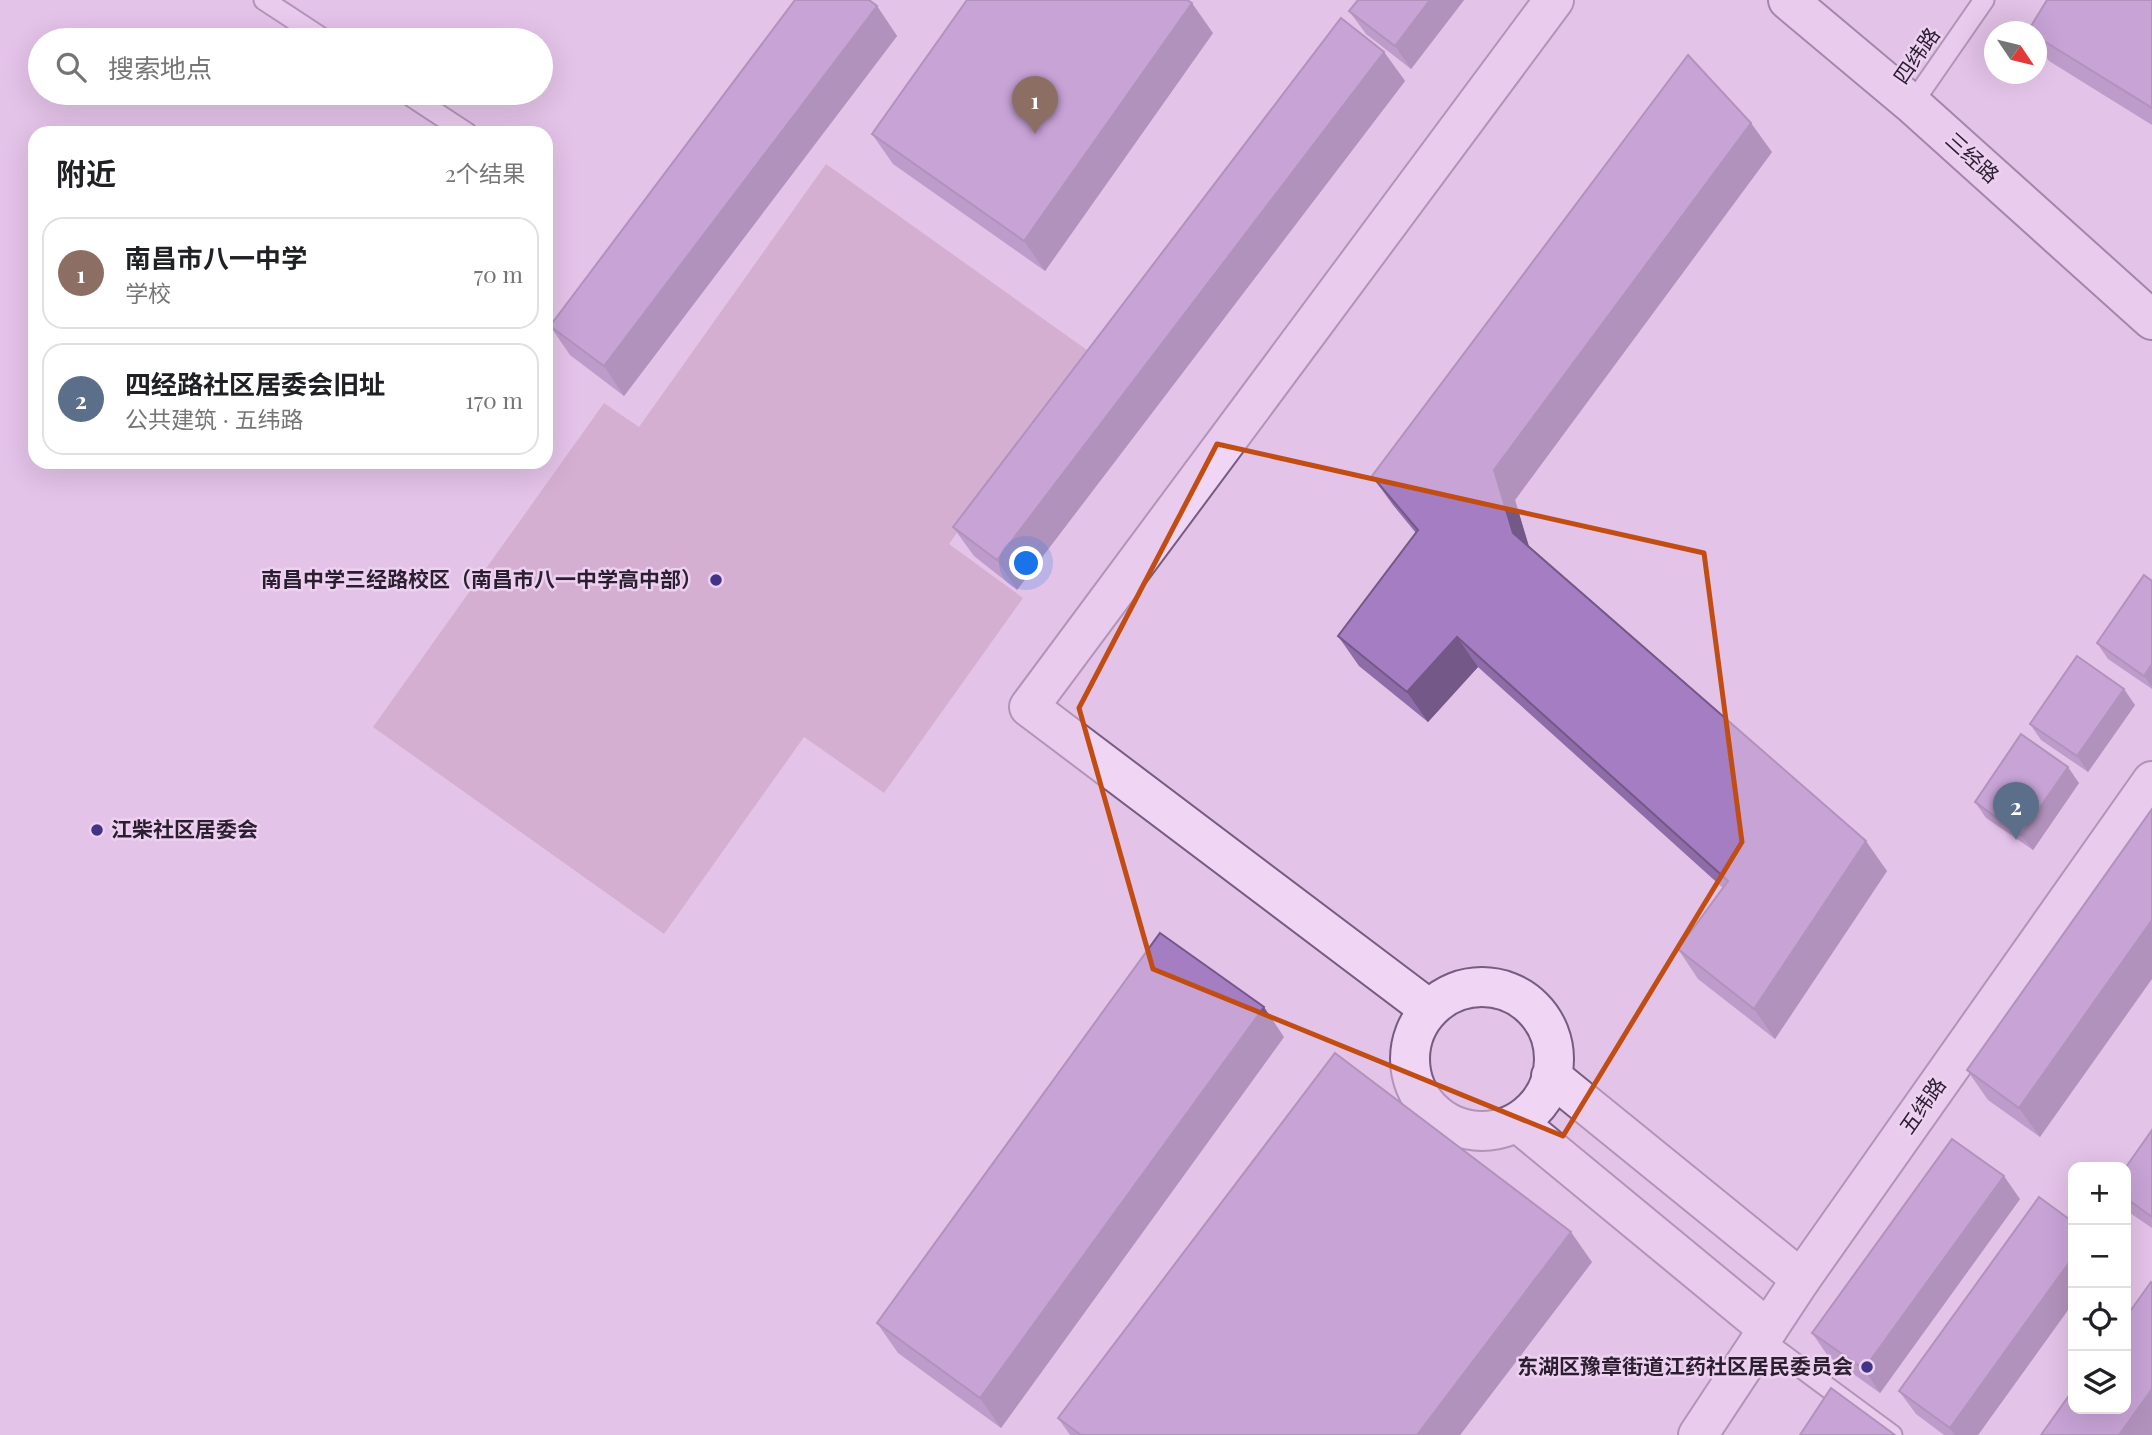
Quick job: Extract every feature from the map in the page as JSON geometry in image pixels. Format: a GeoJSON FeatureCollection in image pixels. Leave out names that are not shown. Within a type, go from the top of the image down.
{"type":"FeatureCollection","features":[{"type":"Feature","properties":{"kind":"street"},"geometry":{"type":"LineString","coordinates":[[1429,1009],[1029,707],[1553,0]]}},
{"type":"Feature","properties":{"kind":"street","name":"三经路"},"geometry":{"type":"LineString","coordinates":[[1788,0],[1912,104],[2152,320]]}},
{"type":"Feature","properties":{"kind":"street","name":"五纬路"},"geometry":{"type":"LineString","coordinates":[[1698,1435],[1801,1279],[2152,780]]}},
{"type":"Feature","properties":{"kind":"street"},"geometry":{"type":"LineString","coordinates":[[1474,987],[1499,989],[1521,998],[1540,1015],[1551,1038],[1554,1062],[1551,1076],[1548,1087],[1535,1108],[1517,1122],[1496,1129],[1473,1131],[1451,1124],[1432,1112],[1418,1094],[1411,1073],[1410,1050],[1415,1025],[1429,1009],[1450,994],[1474,987]]}},
{"type":"Feature","properties":{"kind":"street"},"geometry":{"type":"LineString","coordinates":[[1551,1076],[1801,1279]]}},
{"type":"Feature","properties":{"kind":"street"},"geometry":{"type":"LineString","coordinates":[[1517,1122],[1765,1334]]}},
{"type":"Feature","properties":{"kind":"lane"},"geometry":{"type":"LineString","coordinates":[[264,0],[307,28]]}},
{"type":"Feature","properties":{"kind":"lane","name":"四纬路"},"geometry":{"type":"LineString","coordinates":[[1912,104],[1984,0]]}},
{"type":"Feature","properties":{"kind":"lane"},"geometry":{"type":"LineString","coordinates":[[424,105],[456,126]]}},
{"type":"Feature","properties":{"kind":"lane"},"geometry":{"type":"LineString","coordinates":[[1765,1334],[1892,1435]]}},
{"type":"Feature","properties":{"kind":"highlighted area"},"geometry":{"type":"Polygon","coordinates":[[[1217,444],[1704,553],[1742,842],[1563,1136],[1153,969],[1079,708],[1217,444]]]}},
{"type":"Feature","properties":{"kind":"shaded area"},"geometry":{"type":"Polygon","coordinates":[[[826,164],[1087,350],[949,544],[1023,598],[884,793],[804,737],[664,934],[373,727],[604,403],[639,427],[826,164]]]}},
{"type":"Feature","properties":{"kind":"building"},"geometry":{"type":"Polygon","coordinates":[[[795,0],[869,0],[877,6],[604,366],[553,328],[553,322],[795,0]]]}},
{"type":"Feature","properties":{"kind":"building"},"geometry":{"type":"Polygon","coordinates":[[[967,0],[1187,0],[1192,3],[1024,241],[872,134],[967,0]]]}},
{"type":"Feature","properties":{"kind":"building"},"geometry":{"type":"Polygon","coordinates":[[[1358,0],[1430,0],[1395,46],[1349,11],[1358,0]]]}},
{"type":"Feature","properties":{"kind":"building"},"geometry":{"type":"Polygon","coordinates":[[[2047,0],[2152,0],[2152,108],[2047,43],[2047,21],[2034,21],[2047,0]]]}},
{"type":"Feature","properties":{"kind":"building"},"geometry":{"type":"Polygon","coordinates":[[[1341,18],[1384,52],[997,560],[953,527],[1341,18]]]}},
{"type":"Feature","properties":{"kind":"building"},"geometry":{"type":"Polygon","coordinates":[[[1688,55],[1751,123],[1494,470],[1513,533],[1866,841],[1754,1009],[1678,949],[1728,881],[1457,637],[1407,692],[1338,636],[1418,530],[1372,476],[1688,55]]]}},
{"type":"Feature","properties":{"kind":"building"},"geometry":{"type":"Polygon","coordinates":[[[2144,575],[2152,581],[2152,664],[2144,676],[2097,643],[2144,575]]]}},
{"type":"Feature","properties":{"kind":"building"},"geometry":{"type":"Polygon","coordinates":[[[2077,656],[2124,689],[2077,756],[2030,724],[2077,656]]]}},
{"type":"Feature","properties":{"kind":"building"},"geometry":{"type":"Polygon","coordinates":[[[2021,734],[2068,767],[2021,835],[1975,802],[2021,734]]]}},
{"type":"Feature","properties":{"kind":"building"},"geometry":{"type":"Polygon","coordinates":[[[2152,809],[2152,920],[2019,1108],[1967,1070],[2152,809]]]}},
{"type":"Feature","properties":{"kind":"building"},"geometry":{"type":"Polygon","coordinates":[[[1160,933],[1264,1007],[980,1398],[877,1323],[1160,933]]]}},
{"type":"Feature","properties":{"kind":"building"},"geometry":{"type":"Polygon","coordinates":[[[1335,1053],[1571,1232],[1417,1435],[1081,1435],[1058,1418],[1335,1053]]]}},
{"type":"Feature","properties":{"kind":"building"},"geometry":{"type":"Polygon","coordinates":[[[2152,1130],[2152,1217],[2131,1202],[2130,1162],[2152,1130]]]}},
{"type":"Feature","properties":{"kind":"building"},"geometry":{"type":"Polygon","coordinates":[[[1952,1139],[2004,1176],[1864,1369],[1812,1333],[1952,1139]]]}},
{"type":"Feature","properties":{"kind":"building"},"geometry":{"type":"Polygon","coordinates":[[[2039,1197],[2068,1218],[2068,1264],[1950,1428],[1899,1391],[2039,1197]]]}},
{"type":"Feature","properties":{"kind":"building"},"geometry":{"type":"Polygon","coordinates":[[[2151,1282],[2152,1389],[2119,1435],[2041,1435],[2068,1397],[2068,1414],[2131,1414],[2131,1310],[2151,1282]]]}},
{"type":"Feature","properties":{"kind":"building"},"geometry":{"type":"Polygon","coordinates":[[[1831,1388],[1895,1435],[1800,1435],[1831,1388]]]}},
{"type":"Feature","properties":{"kind":"place","name":"南昌市八一中学"},"geometry":{"type":"Point","coordinates":[1035,134]}},
{"type":"Feature","properties":{"kind":"place","name":"南昌中学三经路校区（南昌市八一中学高中部）"},"geometry":{"type":"Point","coordinates":[716,580]}},
{"type":"Feature","properties":{"kind":"place","name":"江柴社区居委会"},"geometry":{"type":"Point","coordinates":[97,830]}},
{"type":"Feature","properties":{"kind":"place","name":"四经路社区居委会旧址"},"geometry":{"type":"Point","coordinates":[2016,840]}},
{"type":"Feature","properties":{"kind":"place","name":"东湖区豫章街道江药社区居民委员会"},"geometry":{"type":"Point","coordinates":[1867,1367]}}]}
